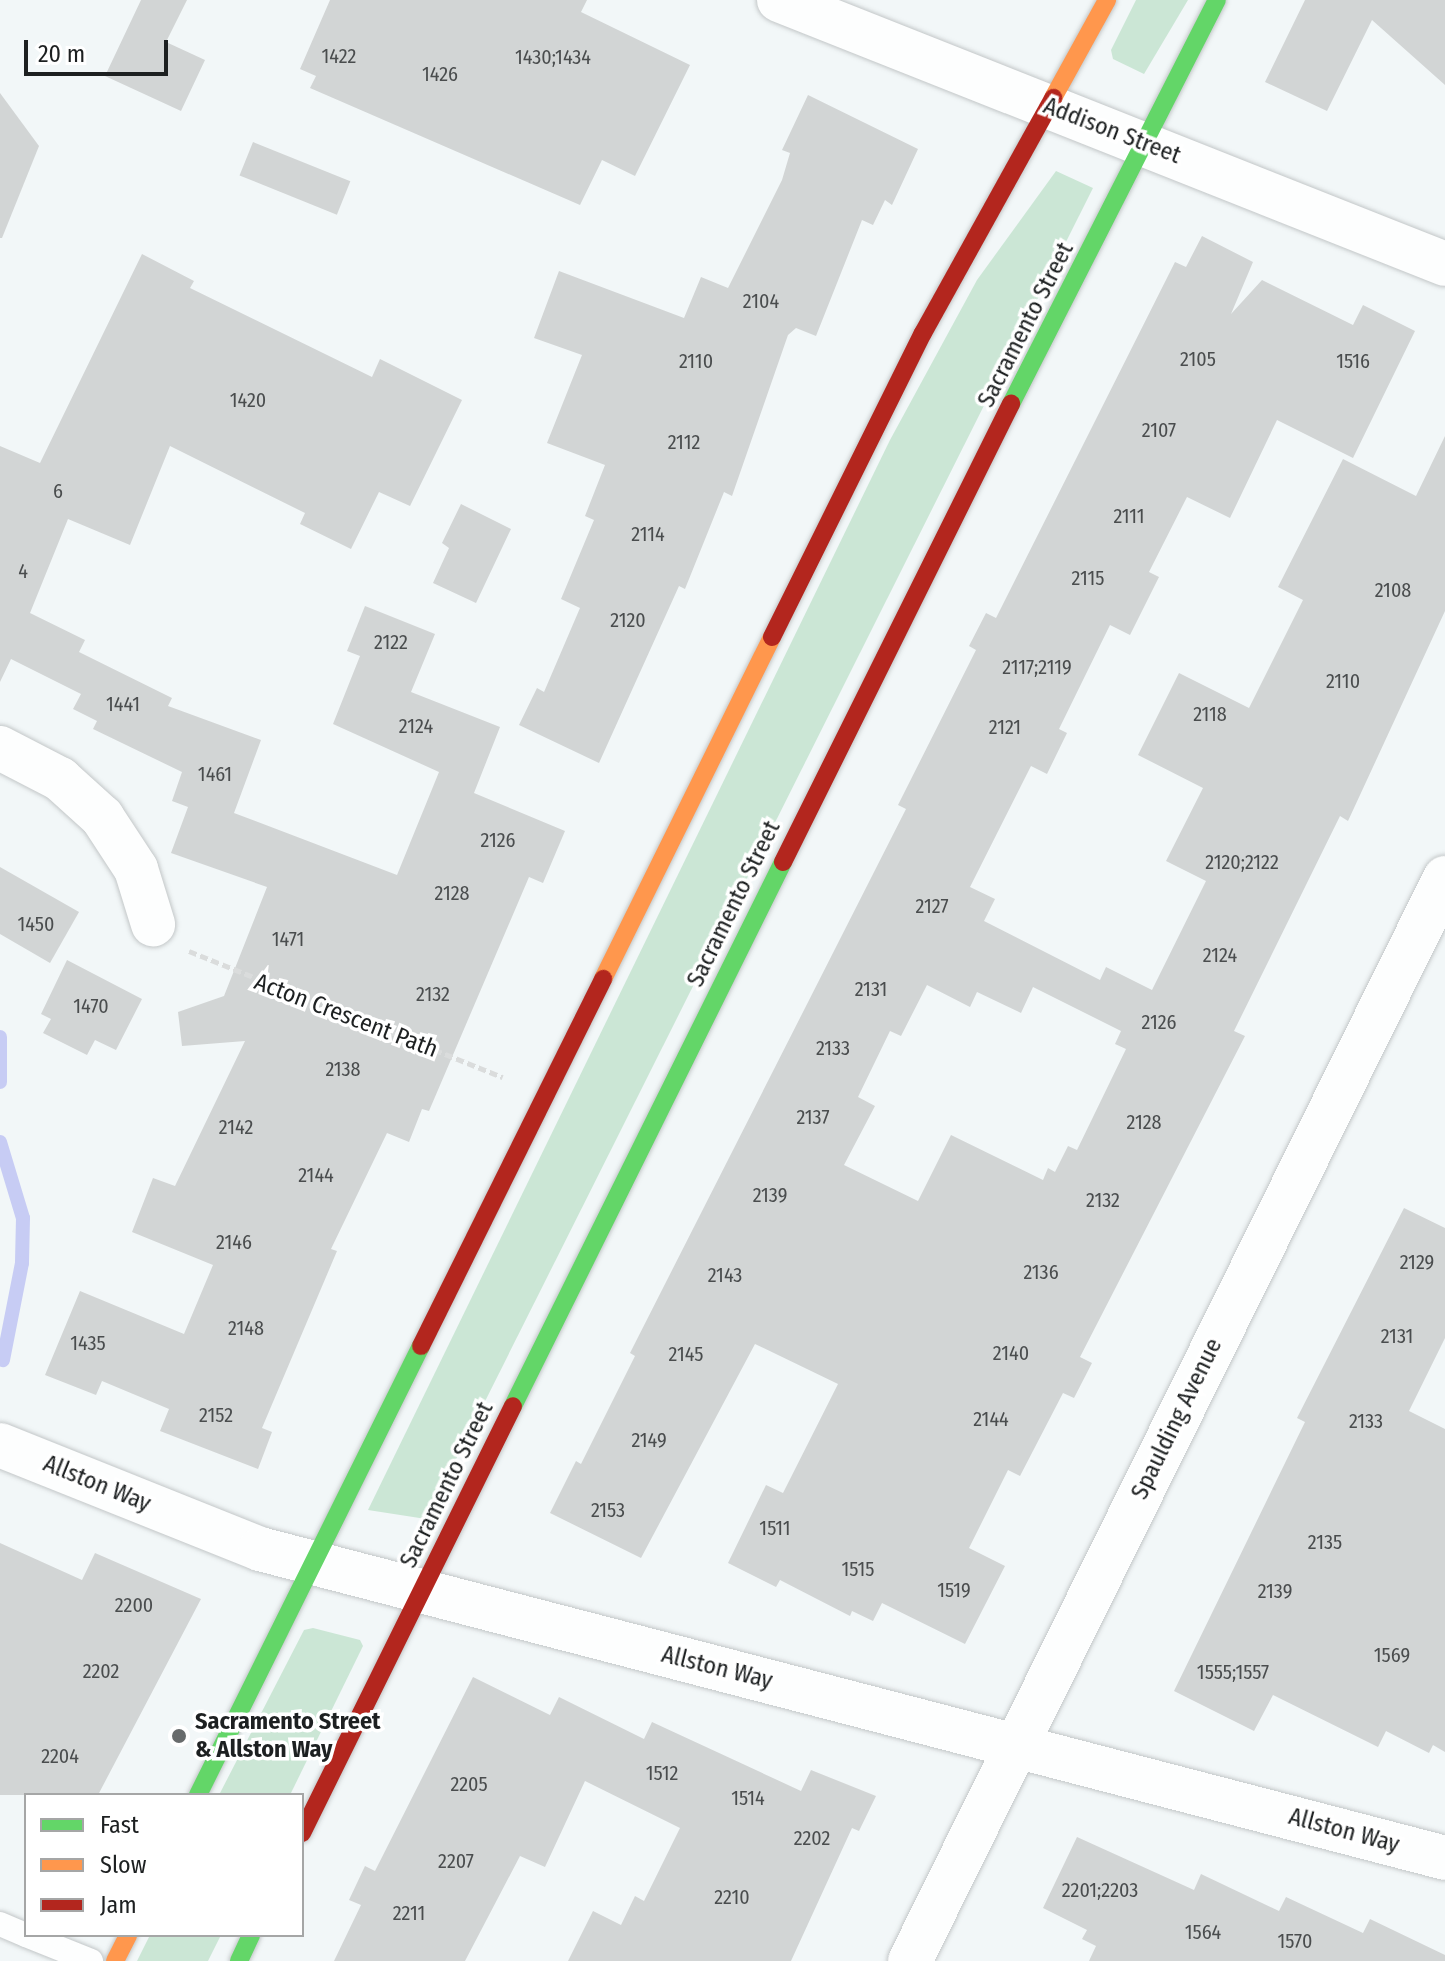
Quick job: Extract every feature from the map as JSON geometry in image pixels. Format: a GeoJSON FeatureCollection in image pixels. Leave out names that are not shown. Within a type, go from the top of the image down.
{"type":"FeatureCollection","features":[{"type":"Feature","properties":{"kind":"street","name":"Addison Street"},"geometry":{"type":"LineString","coordinates":[[779,0],[1050,108],[1147,143],[1445,264]]}},
{"type":"Feature","properties":{"kind":"street"},"geometry":{"type":"LineString","coordinates":[[199,1793],[923,333],[1107,0]]}},
{"type":"Feature","properties":{"kind":"street","name":"Sacramento Street"},"geometry":{"type":"LineString","coordinates":[[304,1829],[962,500],[1147,143],[1217,0]]}},
{"type":"Feature","properties":{"kind":"street"},"geometry":{"type":"LineString","coordinates":[[0,748],[60,779],[102,817],[136,869],[153,924]]}},
{"type":"Feature","properties":{"kind":"street","name":"Spaulding Avenue"},"geometry":{"type":"LineString","coordinates":[[910,1961],[1445,878]]}},
{"type":"Feature","properties":{"kind":"street","name":"Allston Way"},"geometry":{"type":"LineString","coordinates":[[0,1445],[260,1549],[1445,1858]]}},
{"type":"Feature","properties":{"kind":"street"},"geometry":{"type":"LineString","coordinates":[[115,1961],[127,1937]]}},
{"type":"Feature","properties":{"kind":"street"},"geometry":{"type":"LineString","coordinates":[[239,1961],[250,1937]]}},
{"type":"Feature","properties":{"kind":"lane"},"geometry":{"type":"LineString","coordinates":[[0,1924],[24,1934]]}},
{"type":"Feature","properties":{"kind":"lane"},"geometry":{"type":"LineString","coordinates":[[31,1937],[91,1961]]}},
{"type":"Feature","properties":{"kind":"path","name":"Acton Crescent Path"},"geometry":{"type":"LineString","coordinates":[[153,924],[200,960],[546,1093]]}},
{"type":"Feature","properties":{"kind":"green space"},"geometry":{"type":"Polygon","coordinates":[[[1136,0],[1188,0],[1144,74],[1113,59],[1111,50],[1136,0]]]}},
{"type":"Feature","properties":{"kind":"green space"},"geometry":{"type":"Polygon","coordinates":[[[1056,171],[1093,188],[426,1519],[368,1510],[890,440],[977,280],[1056,171]]]}},
{"type":"Feature","properties":{"kind":"green space"},"geometry":{"type":"Polygon","coordinates":[[[313,1628],[360,1640],[363,1646],[291,1793],[220,1793],[304,1630],[313,1628]]]}},
{"type":"Feature","properties":{"kind":"green space"},"geometry":{"type":"Polygon","coordinates":[[[149,1937],[220,1937],[208,1961],[137,1961],[149,1937]]]}},
{"type":"Feature","properties":{"kind":"building"},"geometry":{"type":"Polygon","coordinates":[[[141,0],[187,0],[166,42],[205,60],[181,111],[105,76],[141,0]]]}},
{"type":"Feature","properties":{"kind":"building"},"geometry":{"type":"Polygon","coordinates":[[[330,0],[587,0],[581,12],[690,65],[635,176],[602,160],[580,205],[310,88],[316,76],[300,69],[330,0]]]}},
{"type":"Feature","properties":{"kind":"building"},"geometry":{"type":"Polygon","coordinates":[[[1305,0],[1445,0],[1445,85],[1372,20],[1327,111],[1265,82],[1305,0]]]}},
{"type":"Feature","properties":{"kind":"building"},"geometry":{"type":"Polygon","coordinates":[[[0,93],[39,146],[2,238],[0,238],[0,93]]]}},
{"type":"Feature","properties":{"kind":"building"},"geometry":{"type":"Polygon","coordinates":[[[808,95],[918,149],[892,205],[885,200],[873,225],[862,220],[816,336],[796,328],[788,335],[732,496],[724,492],[685,589],[679,586],[599,763],[519,725],[537,688],[544,692],[580,608],[561,599],[594,520],[585,516],[605,465],[547,443],[582,355],[534,338],[559,271],[684,318],[701,277],[728,288],[782,180],[790,153],[782,150],[808,95]]]}},
{"type":"Feature","properties":{"kind":"building"},"geometry":{"type":"Polygon","coordinates":[[[253,142],[350,181],[337,215],[240,175],[253,142]]]}},
{"type":"Feature","properties":{"kind":"building"},"geometry":{"type":"Polygon","coordinates":[[[1202,236],[1253,262],[1231,314],[1262,280],[1353,325],[1363,305],[1415,331],[1353,458],[1277,420],[1230,518],[1187,497],[1149,572],[1159,577],[1130,635],[1110,625],[1059,729],[1067,733],[1047,774],[1031,766],[970,887],[995,899],[984,921],[1100,980],[1106,967],[1152,990],[1206,881],[1166,861],[1203,788],[1138,755],[1179,673],[1249,708],[1303,600],[1278,587],[1343,459],[1416,496],[1445,436],[1445,611],[1348,821],[1340,816],[1234,1031],[1245,1036],[1080,1357],[1092,1363],[1074,1398],[1063,1393],[1020,1476],[1008,1470],[969,1548],[1005,1566],[965,1644],[882,1603],[873,1621],[852,1611],[850,1616],[780,1580],[776,1587],[728,1563],[766,1485],[783,1493],[838,1384],[755,1344],[641,1558],[550,1513],[576,1461],[581,1464],[635,1356],[630,1353],[906,809],[898,805],[976,650],[969,646],[986,613],[996,618],[1175,262],[1186,267],[1202,236]],[[927,985],[901,1036],[890,1031],[858,1097],[875,1106],[844,1165],[918,1201],[951,1135],[1043,1180],[1048,1168],[1055,1172],[1068,1146],[1077,1150],[1126,1049],[1115,1044],[1121,1031],[1033,987],[1021,1013],[977,992],[970,1007],[927,985]]]}},
{"type":"Feature","properties":{"kind":"building"},"geometry":{"type":"Polygon","coordinates":[[[142,254],[194,281],[190,288],[372,377],[380,359],[462,400],[410,506],[379,492],[351,549],[300,524],[305,513],[170,446],[130,545],[68,519],[30,613],[85,640],[79,652],[172,698],[168,706],[261,740],[234,813],[397,875],[439,772],[333,724],[360,656],[347,651],[365,606],[435,634],[411,692],[500,727],[474,793],[565,831],[543,883],[529,877],[429,1111],[422,1109],[409,1142],[387,1133],[331,1249],[337,1251],[262,1428],[272,1432],[258,1469],[160,1431],[169,1409],[102,1381],[96,1395],[45,1375],[80,1291],[184,1334],[213,1265],[132,1232],[153,1178],[175,1186],[245,1041],[182,1046],[178,1012],[224,996],[267,887],[171,853],[188,807],[172,801],[182,772],[93,729],[97,721],[73,709],[81,694],[11,659],[0,682],[0,446],[40,463],[142,254]]]}},
{"type":"Feature","properties":{"kind":"building"},"geometry":{"type":"Polygon","coordinates":[[[461,504],[511,529],[476,603],[433,583],[449,548],[442,543],[461,504]]]}},
{"type":"Feature","properties":{"kind":"building"},"geometry":{"type":"Polygon","coordinates":[[[0,867],[79,912],[50,963],[0,934],[0,867]]]}},
{"type":"Feature","properties":{"kind":"building"},"geometry":{"type":"Polygon","coordinates":[[[67,960],[142,999],[116,1050],[95,1040],[87,1055],[43,1033],[51,1019],[41,1014],[67,960]]]}},
{"type":"Feature","properties":{"kind":"building"},"geometry":{"type":"Polygon","coordinates":[[[1404,1208],[1445,1228],[1445,1338],[1409,1411],[1445,1429],[1445,1752],[1433,1745],[1429,1753],[1386,1731],[1378,1747],[1273,1695],[1254,1731],[1174,1691],[1305,1422],[1297,1418],[1404,1208]]]}},
{"type":"Feature","properties":{"kind":"building"},"geometry":{"type":"Polygon","coordinates":[[[0,1543],[82,1580],[95,1553],[201,1599],[99,1793],[0,1795],[0,1543]]]}},
{"type":"Feature","properties":{"kind":"building"},"geometry":{"type":"Polygon","coordinates":[[[473,1677],[550,1715],[559,1697],[644,1739],[652,1722],[801,1791],[811,1770],[876,1796],[859,1831],[852,1828],[791,1961],[568,1961],[593,1911],[621,1925],[635,1896],[644,1901],[680,1828],[585,1781],[545,1867],[520,1856],[465,1961],[334,1961],[361,1905],[349,1900],[365,1866],[375,1871],[473,1677]]]}},
{"type":"Feature","properties":{"kind":"building"},"geometry":{"type":"Polygon","coordinates":[[[1077,1837],[1194,1890],[1201,1874],[1279,1911],[1286,1897],[1363,1933],[1370,1919],[1445,1955],[1445,1961],[1089,1961],[1096,1946],[1082,1939],[1087,1930],[1043,1908],[1077,1837]]]}},
{"type":"Feature","properties":{"kind":"waterway"},"geometry":{"type":"LineString","coordinates":[[0,1037],[0,1082]]}},
{"type":"Feature","properties":{"kind":"waterway"},"geometry":{"type":"LineString","coordinates":[[0,1142],[23,1218],[22,1263],[3,1360]]}},
{"type":"Feature","properties":{"kind":"traffic: fast"},"geometry":{"type":"LineString","coordinates":[[1011,404],[1217,0]]}},
{"type":"Feature","properties":{"kind":"traffic: fast"},"geometry":{"type":"LineString","coordinates":[[513,1406],[783,862]]}},
{"type":"Feature","properties":{"kind":"traffic: fast"},"geometry":{"type":"LineString","coordinates":[[199,1793],[421,1346]]}},
{"type":"Feature","properties":{"kind":"traffic: fast"},"geometry":{"type":"LineString","coordinates":[[239,1961],[250,1937]]}},
{"type":"Feature","properties":{"kind":"traffic: slow"},"geometry":{"type":"LineString","coordinates":[[1053,98],[1107,0]]}},
{"type":"Feature","properties":{"kind":"traffic: slow"},"geometry":{"type":"LineString","coordinates":[[603,979],[772,637]]}},
{"type":"Feature","properties":{"kind":"traffic: slow"},"geometry":{"type":"LineString","coordinates":[[115,1961],[127,1937]]}},
{"type":"Feature","properties":{"kind":"traffic: jam"},"geometry":{"type":"LineString","coordinates":[[772,637],[923,333],[1053,98]]}},
{"type":"Feature","properties":{"kind":"traffic: jam"},"geometry":{"type":"LineString","coordinates":[[783,862],[1011,404]]}},
{"type":"Feature","properties":{"kind":"traffic: jam"},"geometry":{"type":"LineString","coordinates":[[421,1346],[603,979]]}},
{"type":"Feature","properties":{"kind":"traffic: jam"},"geometry":{"type":"LineString","coordinates":[[304,1829],[513,1406]]}},
{"type":"Feature","properties":{"kind":"place","name":"Sacramento Street & Allston Way"},"geometry":{"type":"Point","coordinates":[179,1736]}}]}
